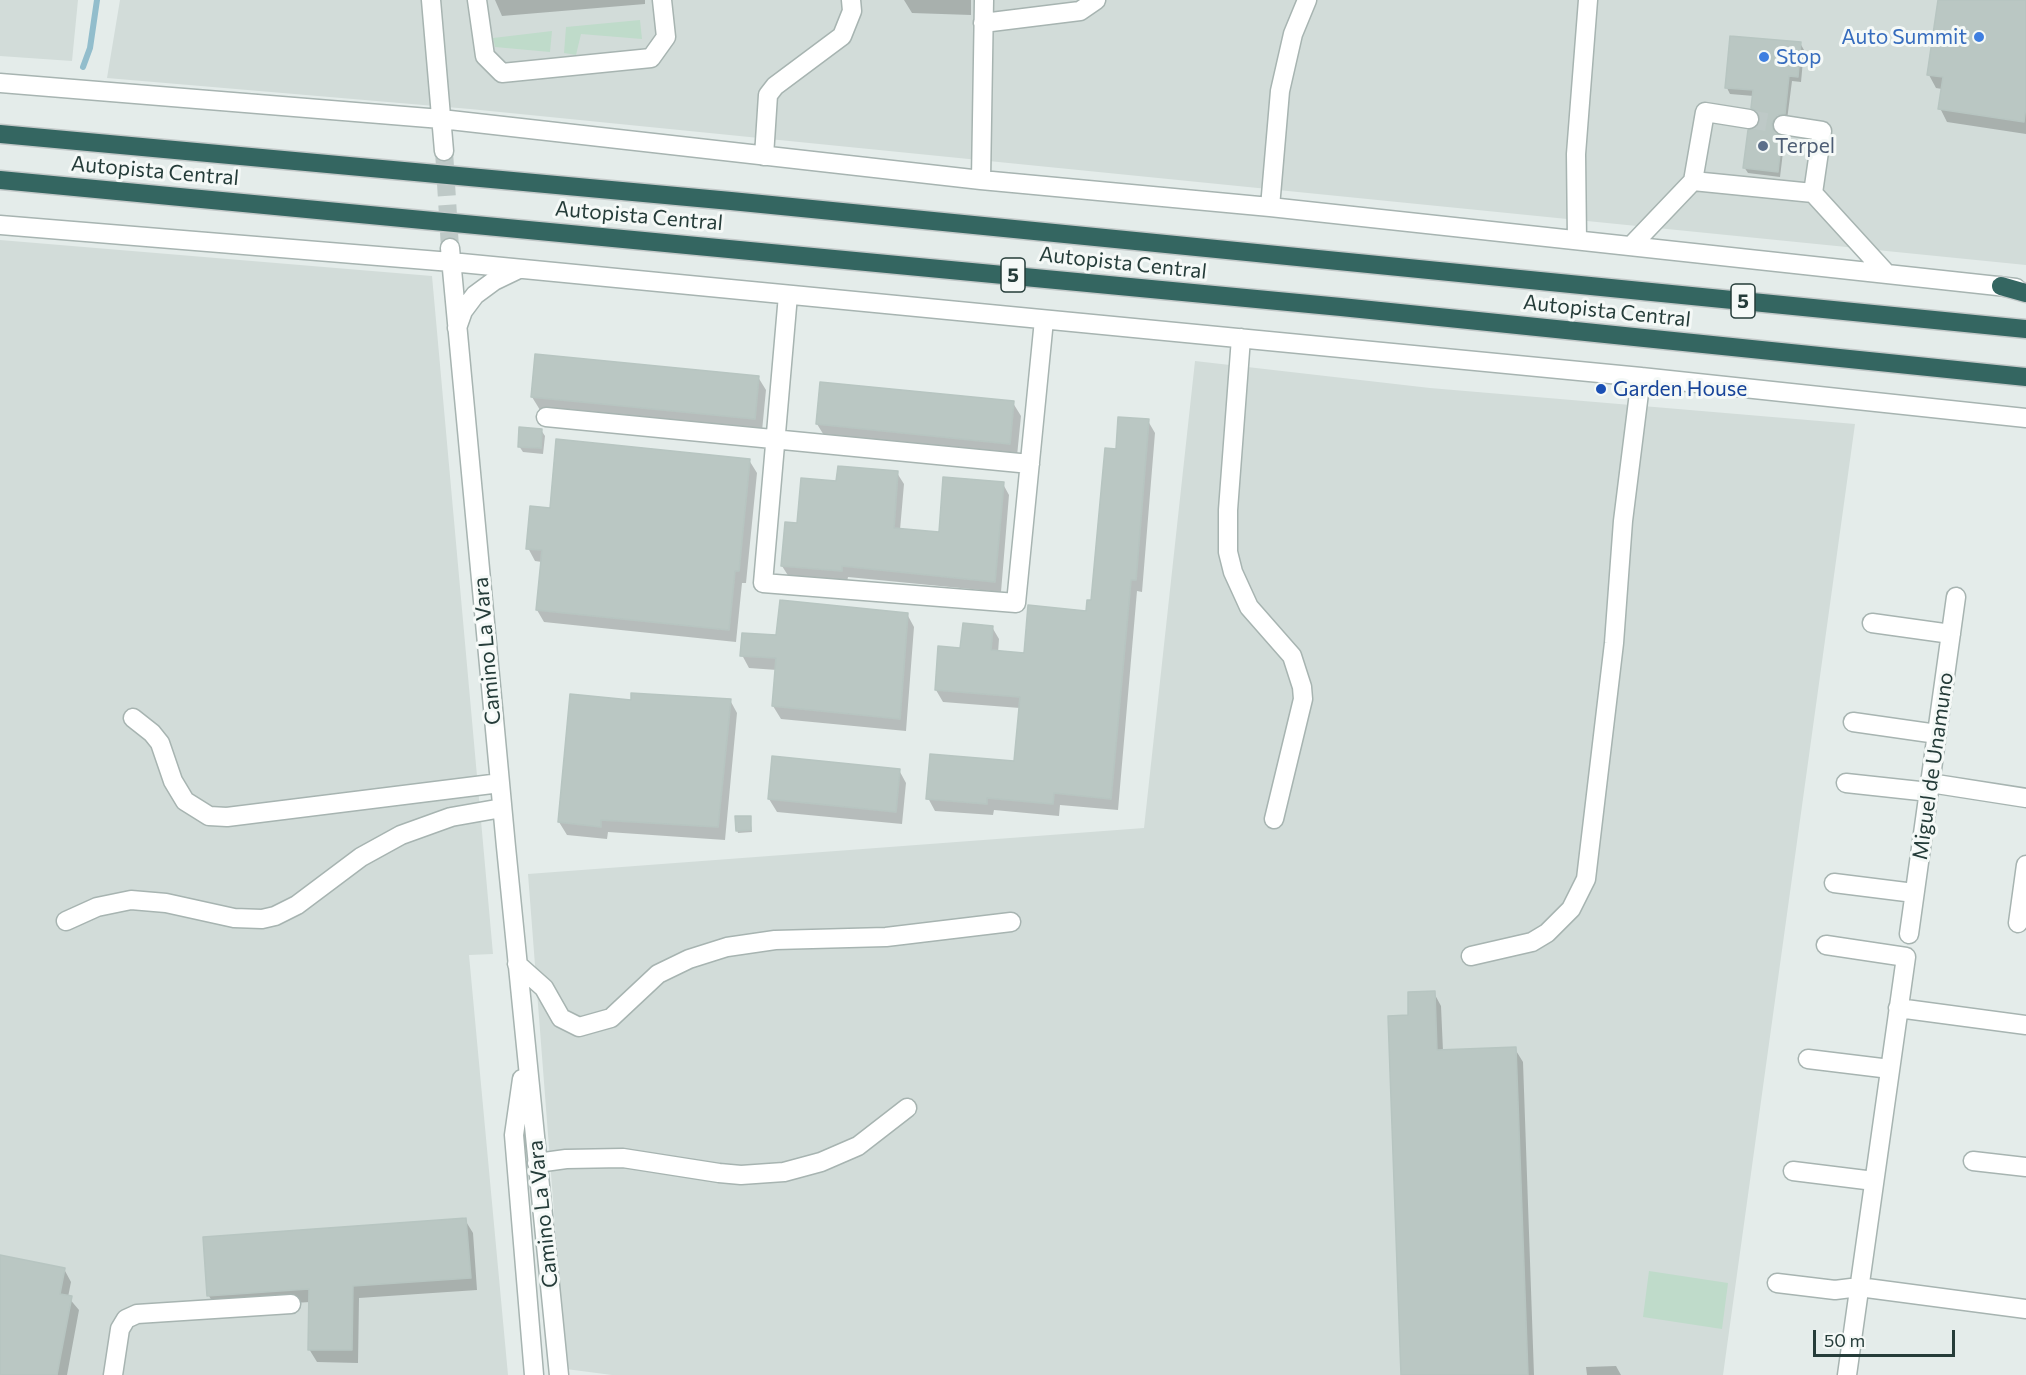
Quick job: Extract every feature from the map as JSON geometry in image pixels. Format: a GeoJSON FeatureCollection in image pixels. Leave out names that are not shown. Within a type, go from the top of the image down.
{"type":"FeatureCollection","features":[{"type":"Feature","properties":{"kind":"highway","name":"Autopista Central"},"geometry":{"type":"LineString","coordinates":[[0,134],[1061,233],[2026,329]]}},
{"type":"Feature","properties":{"kind":"highway","name":"Autopista Central"},"geometry":{"type":"LineString","coordinates":[[0,180],[1341,307],[2026,377]]}},
{"type":"Feature","properties":{"kind":"highway"},"geometry":{"type":"LineString","coordinates":[[2001,286],[2026,291]]}},
{"type":"Feature","properties":{"kind":"street"},"geometry":{"type":"LineString","coordinates":[[431,0],[444,151]]}},
{"type":"Feature","properties":{"kind":"street"},"geometry":{"type":"LineString","coordinates":[[477,0],[485,56],[502,73],[651,58],[666,37],[662,0]]}},
{"type":"Feature","properties":{"kind":"street"},"geometry":{"type":"LineString","coordinates":[[765,156],[768,94],[775,86],[842,36],[852,11],[851,0]]}},
{"type":"Feature","properties":{"kind":"street"},"geometry":{"type":"LineString","coordinates":[[981,180],[984,0]]}},
{"type":"Feature","properties":{"kind":"street"},"geometry":{"type":"LineString","coordinates":[[982,23],[1080,11],[1096,0]]}},
{"type":"Feature","properties":{"kind":"street"},"geometry":{"type":"LineString","coordinates":[[1270,207],[1281,82],[1293,34],[1307,0]]}},
{"type":"Feature","properties":{"kind":"street"},"geometry":{"type":"LineString","coordinates":[[1577,240],[1576,154],[1588,0]]}},
{"type":"Feature","properties":{"kind":"street"},"geometry":{"type":"LineString","coordinates":[[0,83],[441,119],[981,180],[1270,207],[2001,286]]}},
{"type":"Feature","properties":{"kind":"street"},"geometry":{"type":"LineString","coordinates":[[1631,246],[1693,181],[1705,112],[1749,119]]}},
{"type":"Feature","properties":{"kind":"street"},"geometry":{"type":"LineString","coordinates":[[1783,124],[1822,131],[1813,193]]}},
{"type":"Feature","properties":{"kind":"street"},"geometry":{"type":"LineString","coordinates":[[1693,181],[1813,193],[1887,274]]}},
{"type":"Feature","properties":{"kind":"street"},"geometry":{"type":"LineString","coordinates":[[0,225],[450,255],[521,269],[1641,377],[2026,418]]}},
{"type":"Feature","properties":{"kind":"street","name":"Camino La Vara"},"geometry":{"type":"LineString","coordinates":[[450,255],[517,964],[559,1375]]}},
{"type":"Feature","properties":{"kind":"street"},"geometry":{"type":"LineString","coordinates":[[456,330],[463,311],[475,296],[494,281],[521,269]]}},
{"type":"Feature","properties":{"kind":"street"},"geometry":{"type":"LineString","coordinates":[[788,295],[763,583],[1016,603],[1044,320]]}},
{"type":"Feature","properties":{"kind":"street"},"geometry":{"type":"LineString","coordinates":[[1241,338],[1228,510],[1228,552],[1237,582],[1249,607],[1292,656],[1302,687],[1303,699],[1275,819]]}},
{"type":"Feature","properties":{"kind":"street"},"geometry":{"type":"LineString","coordinates":[[1471,956],[1532,942],[1547,933],[1571,909],[1586,879],[1614,643],[1623,521],[1641,377]]}},
{"type":"Feature","properties":{"kind":"street"},"geometry":{"type":"LineString","coordinates":[[546,417],[1030,464]]}},
{"type":"Feature","properties":{"kind":"street","name":"Miguel de Unamuno"},"geometry":{"type":"LineString","coordinates":[[1909,934],[1956,597]]}},
{"type":"Feature","properties":{"kind":"street"},"geometry":{"type":"LineString","coordinates":[[1872,623],[1951,634]]}},
{"type":"Feature","properties":{"kind":"street"},"geometry":{"type":"LineString","coordinates":[[133,718],[152,733],[160,743],[173,781],[185,801],[209,816],[227,817],[500,783]]}},
{"type":"Feature","properties":{"kind":"street"},"geometry":{"type":"LineString","coordinates":[[1853,722],[1937,734]]}},
{"type":"Feature","properties":{"kind":"street"},"geometry":{"type":"LineString","coordinates":[[1846,783],[1929,788],[2026,798]]}},
{"type":"Feature","properties":{"kind":"street"},"geometry":{"type":"LineString","coordinates":[[66,921],[97,907],[131,900],[166,903],[234,918],[262,919],[297,905],[361,857],[401,835],[451,817],[502,808]]}},
{"type":"Feature","properties":{"kind":"street"},"geometry":{"type":"LineString","coordinates":[[2018,923],[2026,865]]}},
{"type":"Feature","properties":{"kind":"street"},"geometry":{"type":"LineString","coordinates":[[1834,883],[1914,893]]}},
{"type":"Feature","properties":{"kind":"street"},"geometry":{"type":"LineString","coordinates":[[517,964],[544,988],[561,1018],[579,1028],[611,1018],[658,974],[689,959],[727,947],[775,940],[886,937],[1011,922]]}},
{"type":"Feature","properties":{"kind":"street"},"geometry":{"type":"LineString","coordinates":[[1826,945],[1906,957],[1847,1375]]}},
{"type":"Feature","properties":{"kind":"street"},"geometry":{"type":"LineString","coordinates":[[1898,1008],[2026,1025]]}},
{"type":"Feature","properties":{"kind":"street","name":"Camino La Vara"},"geometry":{"type":"LineString","coordinates":[[526,1054],[514,1135],[534,1375]]}},
{"type":"Feature","properties":{"kind":"street"},"geometry":{"type":"LineString","coordinates":[[1808,1059],[1890,1069]]}},
{"type":"Feature","properties":{"kind":"street"},"geometry":{"type":"LineString","coordinates":[[537,1163],[566,1158],[623,1158],[719,1173],[784,1172],[821,1162],[858,1146],[907,1108]]}},
{"type":"Feature","properties":{"kind":"street"},"geometry":{"type":"LineString","coordinates":[[1972,1161],[2026,1167]]}},
{"type":"Feature","properties":{"kind":"street"},"geometry":{"type":"LineString","coordinates":[[1793,1171],[1874,1181]]}},
{"type":"Feature","properties":{"kind":"street"},"geometry":{"type":"LineString","coordinates":[[1777,1283],[1835,1290],[1859,1287],[2026,1310]]}},
{"type":"Feature","properties":{"kind":"street"},"geometry":{"type":"LineString","coordinates":[[113,1375],[120,1329],[126,1319],[137,1314],[291,1304]]}},
{"type":"Feature","properties":{"kind":"shaded area"},"geometry":{"type":"Polygon","coordinates":[[[0,0],[78,0],[72,61],[0,56],[0,0]]]}},
{"type":"Feature","properties":{"kind":"shaded area"},"geometry":{"type":"Polygon","coordinates":[[[120,0],[2026,0],[2026,265],[470,109],[107,78],[120,0]]]}},
{"type":"Feature","properties":{"kind":"shaded area"},"geometry":{"type":"Polygon","coordinates":[[[0,240],[432,276],[493,954],[469,955],[508,1375],[0,1375],[0,240]]]}},
{"type":"Feature","properties":{"kind":"shaded area"},"geometry":{"type":"Polygon","coordinates":[[[1195,361],[1430,388],[1855,424],[1723,1375],[612,1375],[566,1369],[528,874],[1144,828],[1195,361]]]}},
{"type":"Feature","properties":{"kind":"green space"},"geometry":{"type":"Polygon","coordinates":[[[640,20],[642,39],[581,34],[576,55],[564,53],[566,27],[640,20]]]}},
{"type":"Feature","properties":{"kind":"green space"},"geometry":{"type":"Polygon","coordinates":[[[552,31],[550,52],[495,47],[493,38],[552,31]]]}},
{"type":"Feature","properties":{"kind":"green space"},"geometry":{"type":"Polygon","coordinates":[[[1649,1271],[1728,1283],[1722,1329],[1643,1317],[1649,1271]]]}},
{"type":"Feature","properties":{"kind":"building","name":"Auto Summit"},"geometry":{"type":"Polygon","coordinates":[[[1938,0],[2026,0],[2024,122],[1938,109],[1943,77],[1927,75],[1938,0]]]}},
{"type":"Feature","properties":{"kind":"building"},"geometry":{"type":"Polygon","coordinates":[[[1730,36],[1801,42],[1798,77],[1789,76],[1785,114],[1778,115],[1772,123],[1773,130],[1782,136],[1778,172],[1743,168],[1748,130],[1757,126],[1760,120],[1756,111],[1751,108],[1753,90],[1725,88],[1730,36]]]}},
{"type":"Feature","properties":{"kind":"building"},"geometry":{"type":"Polygon","coordinates":[[[535,354],[759,376],[755,419],[531,397],[535,354]]]}},
{"type":"Feature","properties":{"kind":"building"},"geometry":{"type":"Polygon","coordinates":[[[820,382],[1014,401],[1010,444],[816,424],[820,382]]]}},
{"type":"Feature","properties":{"kind":"building"},"geometry":{"type":"Polygon","coordinates":[[[1118,417],[1149,419],[1136,580],[1131,580],[1111,799],[1054,793],[1053,804],[987,798],[987,804],[926,799],[930,754],[1014,761],[1020,697],[935,690],[938,646],[960,648],[963,623],[993,626],[991,650],[1024,653],[1028,605],[1086,611],[1087,600],[1091,600],[1105,448],[1116,449],[1118,417]]]}},
{"type":"Feature","properties":{"kind":"building"},"geometry":{"type":"Polygon","coordinates":[[[519,427],[542,429],[541,448],[518,447],[519,427]]]}},
{"type":"Feature","properties":{"kind":"building"},"geometry":{"type":"Polygon","coordinates":[[[556,439],[750,459],[739,571],[735,571],[729,630],[536,610],[542,550],[526,549],[530,506],[550,508],[556,439]]]}},
{"type":"Feature","properties":{"kind":"building"},"geometry":{"type":"Polygon","coordinates":[[[838,466],[898,471],[894,528],[939,532],[943,477],[1004,482],[995,582],[842,566],[842,571],[781,566],[785,522],[797,523],[801,478],[836,481],[838,466]]]}},
{"type":"Feature","properties":{"kind":"building"},"geometry":{"type":"Polygon","coordinates":[[[780,600],[908,613],[900,719],[772,706],[776,658],[740,656],[742,633],[776,635],[780,600]]]}},
{"type":"Feature","properties":{"kind":"building"},"geometry":{"type":"Polygon","coordinates":[[[631,693],[731,699],[718,827],[601,820],[601,827],[558,822],[570,694],[631,700],[631,693]]]}},
{"type":"Feature","properties":{"kind":"building"},"geometry":{"type":"Polygon","coordinates":[[[772,756],[900,769],[896,812],[768,799],[772,756]]]}},
{"type":"Feature","properties":{"kind":"building"},"geometry":{"type":"Polygon","coordinates":[[[735,816],[751,816],[751,830],[736,831],[735,816]]]}},
{"type":"Feature","properties":{"kind":"building"},"geometry":{"type":"Polygon","coordinates":[[[1435,991],[1437,1050],[1516,1047],[1528,1375],[1401,1375],[1388,1016],[1408,1015],[1408,992],[1435,991]]]}},
{"type":"Feature","properties":{"kind":"building"},"geometry":{"type":"Polygon","coordinates":[[[466,1218],[471,1278],[353,1286],[352,1350],[308,1350],[309,1289],[207,1296],[203,1237],[466,1218]]]}},
{"type":"Feature","properties":{"kind":"building"},"geometry":{"type":"Polygon","coordinates":[[[0,1255],[65,1268],[60,1294],[72,1296],[57,1375],[0,1375],[0,1255]]]}},
{"type":"Feature","properties":{"kind":"waterway"},"geometry":{"type":"LineString","coordinates":[[83,67],[90,48],[97,0]]}},
{"type":"Feature","properties":{"kind":"tunnel"},"geometry":{"type":"LineString","coordinates":[[1749,119],[1783,125]]}},
{"type":"Feature","properties":{"kind":"tunnel"},"geometry":{"type":"LineString","coordinates":[[444,151],[450,248]]}},
{"type":"Feature","properties":{"kind":"place","name":"Auto Summit"},"geometry":{"type":"Point","coordinates":[1979,37]}},
{"type":"Feature","properties":{"kind":"place","name":"Stop"},"geometry":{"type":"Point","coordinates":[1764,57]}},
{"type":"Feature","properties":{"kind":"place","name":"Terpel"},"geometry":{"type":"Point","coordinates":[1763,146]}},
{"type":"Feature","properties":{"kind":"place","name":"Garden House"},"geometry":{"type":"Point","coordinates":[1601,389]}}]}
